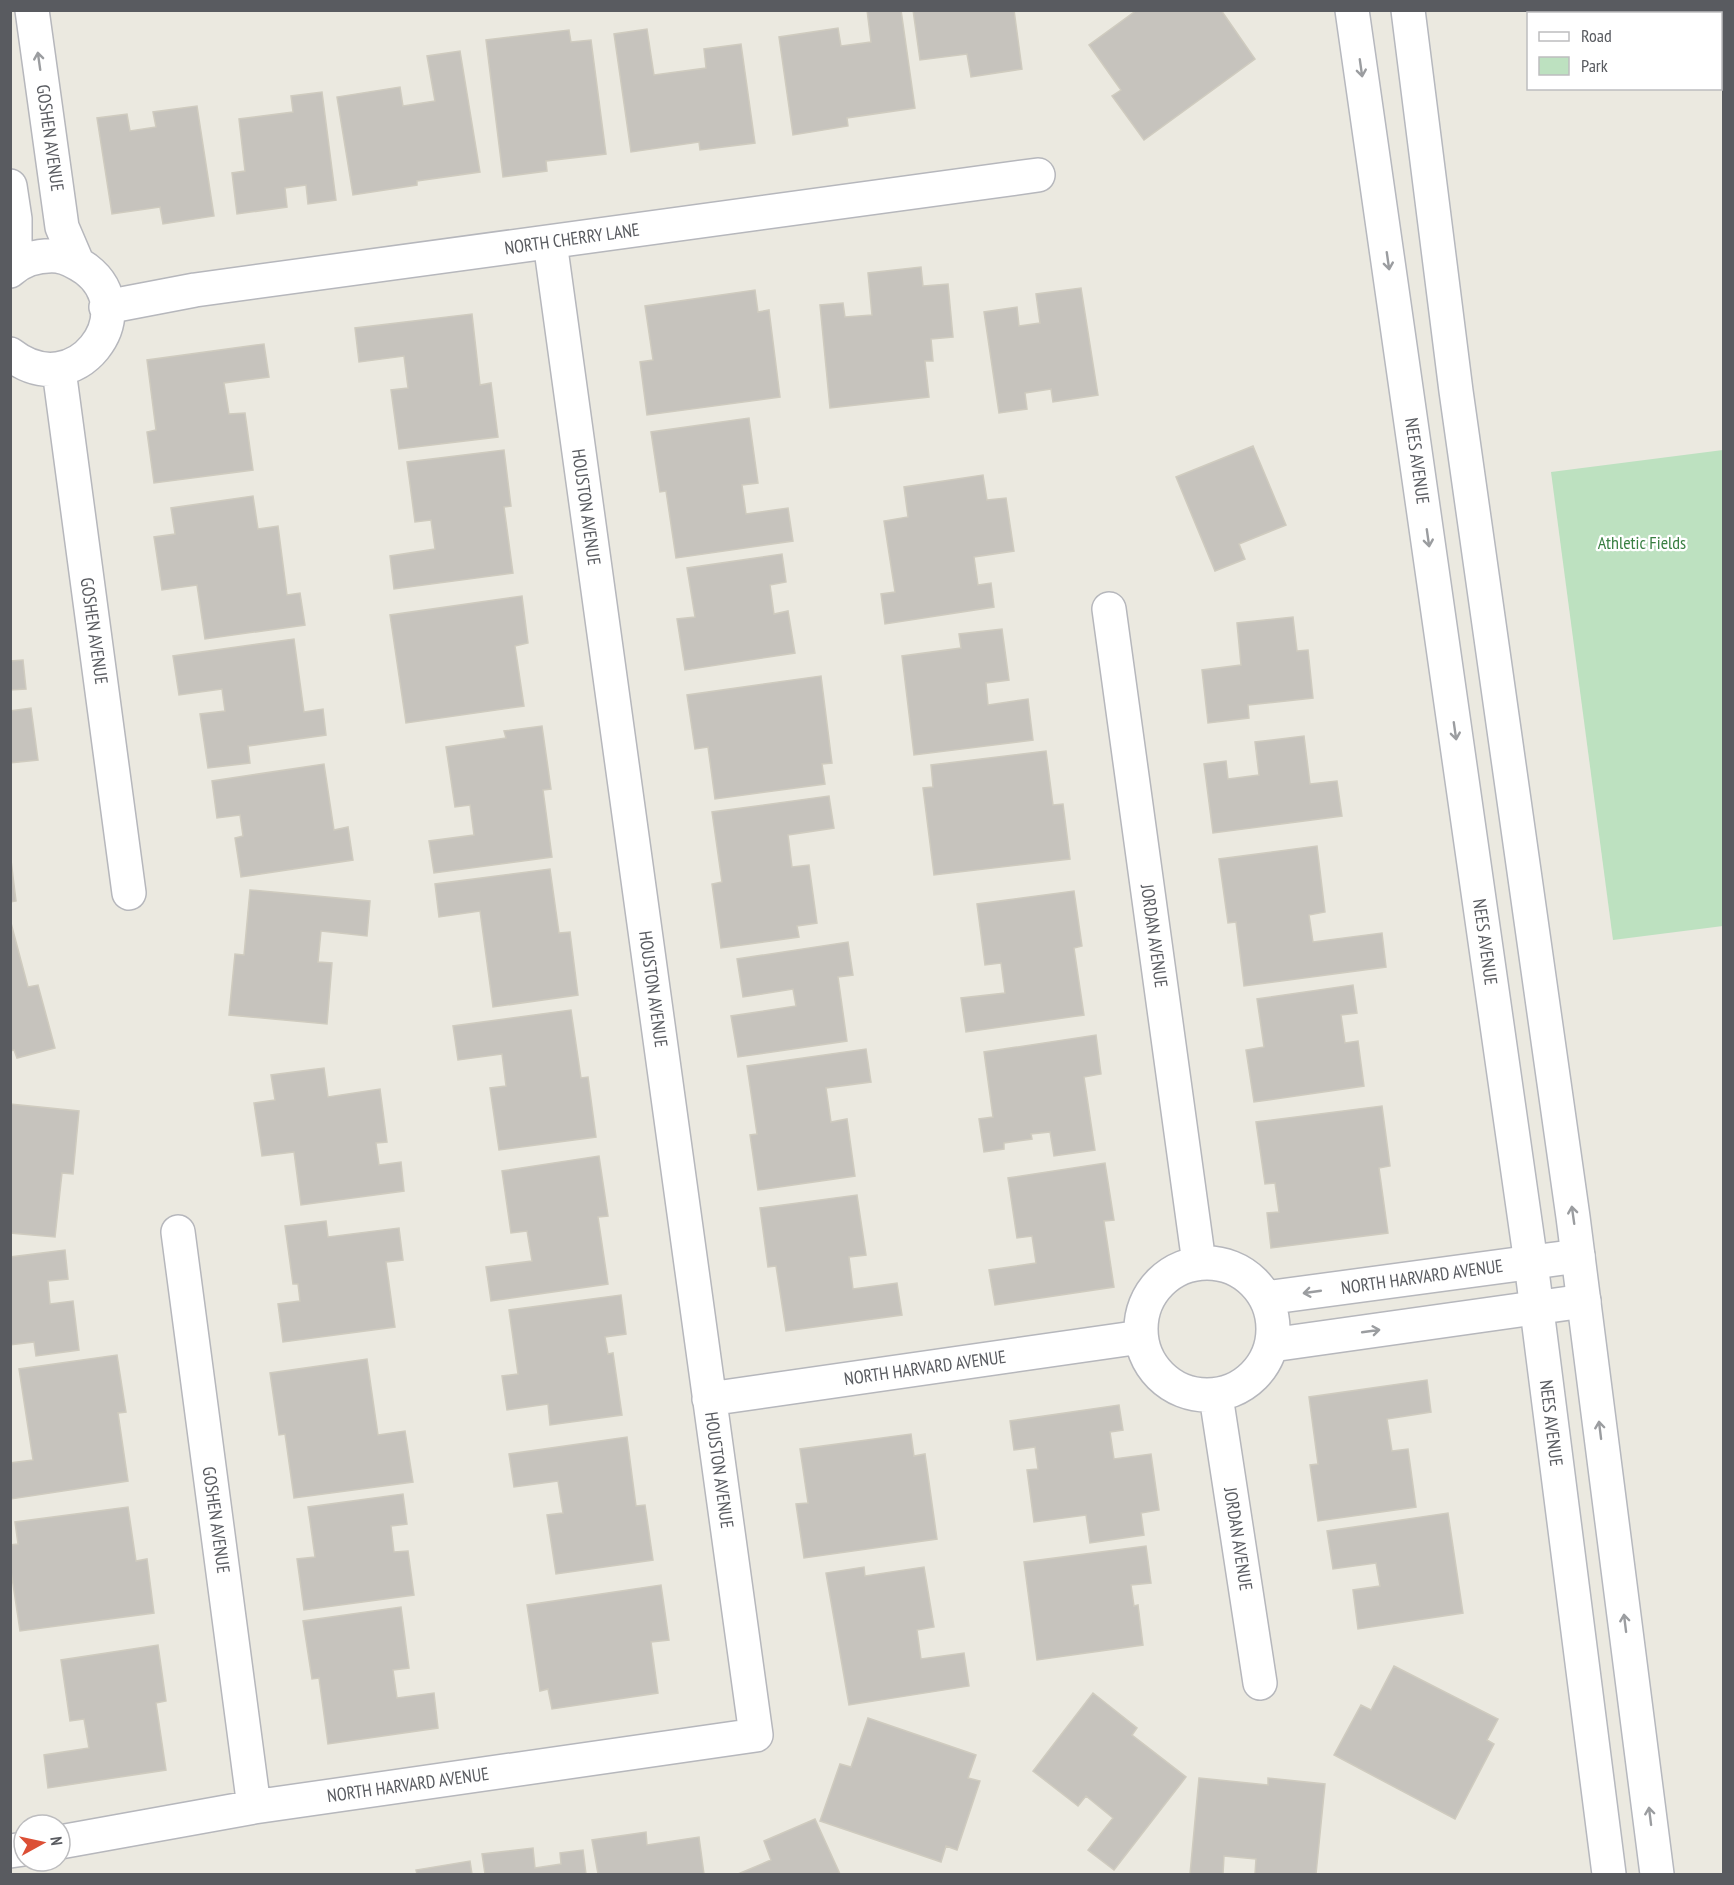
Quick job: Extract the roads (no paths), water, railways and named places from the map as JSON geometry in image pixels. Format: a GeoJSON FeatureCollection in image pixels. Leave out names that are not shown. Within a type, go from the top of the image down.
{"type":"FeatureCollection","features":[{"type":"Feature","properties":{"kind":"street","name":"GOSHEN AVENUE"},"geometry":{"type":"LineString","coordinates":[[32,10],[62,227],[76,262]]}},
{"type":"Feature","properties":{"kind":"street","name":"NEES AVENUE"},"geometry":{"type":"LineString","coordinates":[[1352,10],[1531,1263],[1609,1875]]}},
{"type":"Feature","properties":{"kind":"street"},"geometry":{"type":"LineString","coordinates":[[1407,10],[1456,391],[1578,1256],[1657,1875]]}},
{"type":"Feature","properties":{"kind":"street","name":"NORTH CHERRY LANE"},"geometry":{"type":"LineString","coordinates":[[106,307],[195,290],[1038,176]]}},
{"type":"Feature","properties":{"kind":"street"},"geometry":{"type":"LineString","coordinates":[[10,186],[15,219],[13,269],[43,256],[60,256],[76,262],[90,272],[100,286],[106,307],[103,336],[94,350],[81,362],[59,370],[37,369],[10,354]]}},
{"type":"Feature","properties":{"kind":"street","name":"HOUSTON AVENUE"},"geometry":{"type":"LineString","coordinates":[[550,242],[756,1735]]}},
{"type":"Feature","properties":{"kind":"street","name":"GOSHEN AVENUE"},"geometry":{"type":"LineString","coordinates":[[59,370],[129,892]]}},
{"type":"Feature","properties":{"kind":"street","name":"JORDAN AVENUE"},"geometry":{"type":"LineString","coordinates":[[1109,609],[1199,1263]]}},
{"type":"Feature","properties":{"kind":"street","name":"GOSHEN AVENUE"},"geometry":{"type":"LineString","coordinates":[[178,1232],[255,1808]]}},
{"type":"Feature","properties":{"kind":"street","name":"NORTH HARVARD AVENUE"},"geometry":{"type":"LineString","coordinates":[[1266,1298],[1578,1256]]}},
{"type":"Feature","properties":{"kind":"street"},"geometry":{"type":"LineString","coordinates":[[1199,1263],[1219,1264],[1238,1270],[1254,1282],[1266,1298],[1274,1329],[1272,1345],[1265,1363],[1252,1379],[1235,1390],[1216,1396],[1190,1393],[1167,1382],[1154,1369],[1146,1354],[1141,1320],[1146,1303],[1155,1288],[1175,1272],[1199,1263]]}},
{"type":"Feature","properties":{"kind":"street"},"geometry":{"type":"LineString","coordinates":[[1272,1345],[1584,1302]]}},
{"type":"Feature","properties":{"kind":"street","name":"NORTH HARVARD AVENUE"},"geometry":{"type":"LineString","coordinates":[[709,1399],[1142,1337]]}},
{"type":"Feature","properties":{"kind":"street","name":"JORDAN AVENUE"},"geometry":{"type":"LineString","coordinates":[[1216,1396],[1260,1683]]}},
{"type":"Feature","properties":{"kind":"street","name":"NORTH HARVARD AVENUE"},"geometry":{"type":"LineString","coordinates":[[72,1840],[255,1808],[756,1735]]}},
{"type":"Feature","properties":{"kind":"park label","name":"Athletic Fields"},"geometry":{"type":"Point","coordinates":[1642,543]}}]}
